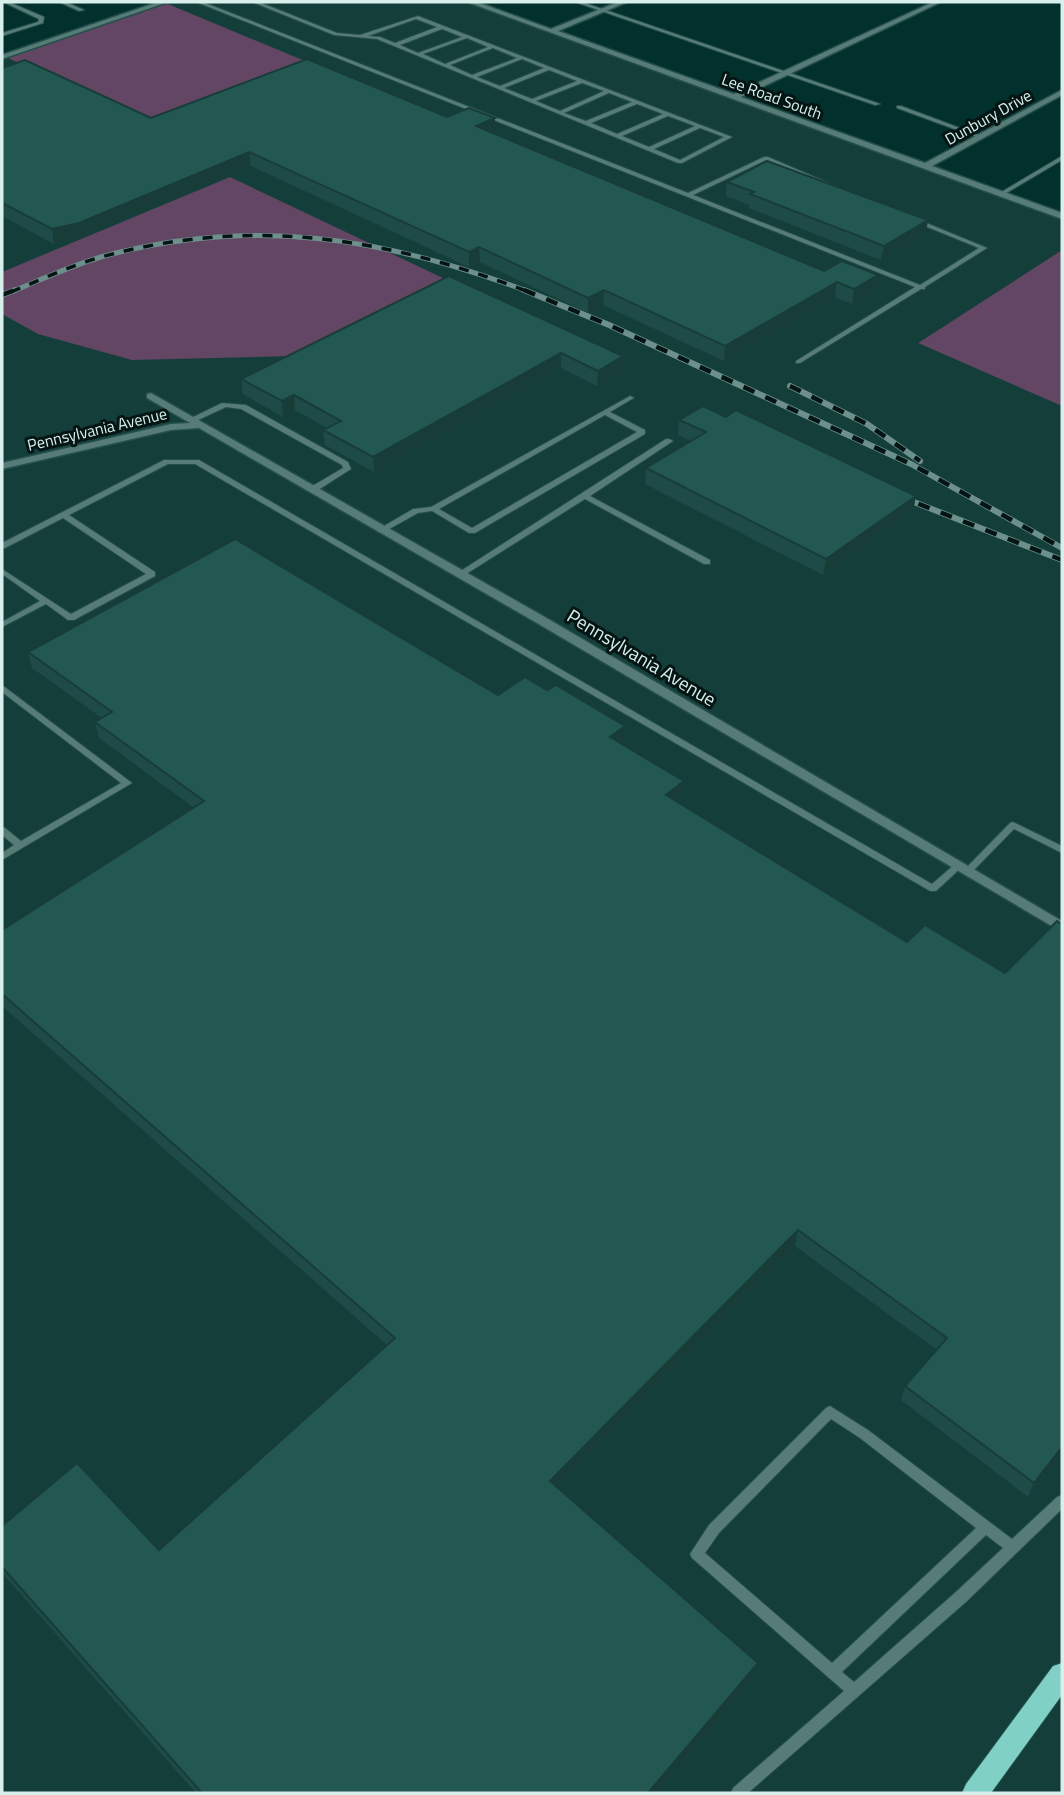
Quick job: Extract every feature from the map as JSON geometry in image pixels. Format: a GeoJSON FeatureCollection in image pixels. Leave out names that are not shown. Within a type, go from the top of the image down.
{"type":"FeatureCollection","features":[{"type":"Feature","properties":{"kind":"main road"},"geometry":{"type":"LineString","coordinates":[[975,1793],[1062,1675]]}},
{"type":"Feature","properties":{"kind":"street"},"geometry":{"type":"LineString","coordinates":[[2,57],[164,2]]}},
{"type":"Feature","properties":{"kind":"street","name":"Lee Road South"},"geometry":{"type":"LineString","coordinates":[[471,2],[1062,216]]}},
{"type":"Feature","properties":{"kind":"street"},"geometry":{"type":"LineString","coordinates":[[552,31],[624,2]]}},
{"type":"Feature","properties":{"kind":"street"},"geometry":{"type":"LineString","coordinates":[[735,97],[938,2]]}},
{"type":"Feature","properties":{"kind":"street","name":"Dunbury Drive"},"geometry":{"type":"LineString","coordinates":[[926,166],[1062,92]]}},
{"type":"Feature","properties":{"kind":"street","name":"Pennsylvania Avenue"},"geometry":{"type":"LineString","coordinates":[[151,396],[1062,927]]}},
{"type":"Feature","properties":{"kind":"street","name":"Pennsylvania Avenue"},"geometry":{"type":"LineString","coordinates":[[2,466],[195,423]]}},
{"type":"Feature","properties":{"kind":"lane"},"geometry":{"type":"LineString","coordinates":[[2,35],[40,23],[42,18],[5,2]]}},
{"type":"Feature","properties":{"kind":"lane"},"geometry":{"type":"LineString","coordinates":[[62,2],[81,10]]}},
{"type":"Feature","properties":{"kind":"lane"},"geometry":{"type":"LineString","coordinates":[[199,2],[923,288]]}},
{"type":"Feature","properties":{"kind":"lane"},"geometry":{"type":"LineString","coordinates":[[255,2],[337,34],[359,37],[379,38],[680,162],[729,137],[416,17],[359,37]]}},
{"type":"Feature","properties":{"kind":"lane"},"geometry":{"type":"LineString","coordinates":[[578,2],[877,104]]}},
{"type":"Feature","properties":{"kind":"lane"},"geometry":{"type":"LineString","coordinates":[[395,45],[442,27]]}},
{"type":"Feature","properties":{"kind":"lane"},"geometry":{"type":"LineString","coordinates":[[419,54],[466,37]]}},
{"type":"Feature","properties":{"kind":"lane"},"geometry":{"type":"LineString","coordinates":[[446,65],[492,47]]}},
{"type":"Feature","properties":{"kind":"lane"},"geometry":{"type":"LineString","coordinates":[[474,76],[521,58]]}},
{"type":"Feature","properties":{"kind":"lane"},"geometry":{"type":"LineString","coordinates":[[502,87],[548,68]]}},
{"type":"Feature","properties":{"kind":"lane"},"geometry":{"type":"LineString","coordinates":[[534,100],[581,81]]}},
{"type":"Feature","properties":{"kind":"lane"},"geometry":{"type":"LineString","coordinates":[[561,112],[609,91]]}},
{"type":"Feature","properties":{"kind":"lane"},"geometry":{"type":"LineString","coordinates":[[587,123],[636,102]]}},
{"type":"Feature","properties":{"kind":"lane"},"geometry":{"type":"LineString","coordinates":[[899,107],[981,137]]}},
{"type":"Feature","properties":{"kind":"lane"},"geometry":{"type":"LineString","coordinates":[[618,136],[667,114]]}},
{"type":"Feature","properties":{"kind":"lane"},"geometry":{"type":"LineString","coordinates":[[649,149],[699,126]]}},
{"type":"Feature","properties":{"kind":"lane"},"geometry":{"type":"LineString","coordinates":[[689,195],[766,158],[842,190]]}},
{"type":"Feature","properties":{"kind":"lane"},"geometry":{"type":"LineString","coordinates":[[1001,194],[1062,158]]}},
{"type":"Feature","properties":{"kind":"lane"},"geometry":{"type":"LineString","coordinates":[[798,362],[923,288],[984,248],[907,216]]}},
{"type":"Feature","properties":{"kind":"lane"},"geometry":{"type":"LineString","coordinates":[[381,530],[416,511],[432,509],[631,398]]}},
{"type":"Feature","properties":{"kind":"lane"},"geometry":{"type":"LineString","coordinates":[[195,423],[225,405],[243,407],[345,464],[347,469],[312,490]]}},
{"type":"Feature","properties":{"kind":"lane"},"geometry":{"type":"LineString","coordinates":[[432,509],[472,531],[642,432],[605,412]]}},
{"type":"Feature","properties":{"kind":"lane"},"geometry":{"type":"LineString","coordinates":[[460,574],[669,442]]}},
{"type":"Feature","properties":{"kind":"lane"},"geometry":{"type":"LineString","coordinates":[[2,546],[167,462],[196,462],[933,889],[963,869],[1013,825],[1062,850]]}},
{"type":"Feature","properties":{"kind":"lane"},"geometry":{"type":"LineString","coordinates":[[585,496],[707,562]]}},
{"type":"Feature","properties":{"kind":"lane"},"geometry":{"type":"LineString","coordinates":[[2,571],[71,618],[152,574],[64,515]]}},
{"type":"Feature","properties":{"kind":"lane"},"geometry":{"type":"LineString","coordinates":[[2,625],[46,601]]}},
{"type":"Feature","properties":{"kind":"lane"},"geometry":{"type":"LineString","coordinates":[[2,688],[127,783],[2,857]]}},
{"type":"Feature","properties":{"kind":"lane"},"geometry":{"type":"LineString","coordinates":[[2,830],[21,846]]}},
{"type":"Feature","properties":{"kind":"lane"},"geometry":{"type":"LineString","coordinates":[[853,1690],[697,1554],[714,1529],[830,1412],[864,1434],[1013,1548]]}},
{"type":"Feature","properties":{"kind":"lane"},"geometry":{"type":"LineString","coordinates":[[738,1793],[962,1596],[1062,1501]]}},
{"type":"Feature","properties":{"kind":"lane"},"geometry":{"type":"LineString","coordinates":[[832,1672],[986,1527]]}},
{"type":"Feature","properties":{"kind":"shaded area"},"geometry":{"type":"Polygon","coordinates":[[[163,2],[317,66],[153,128],[4,56],[163,2]]]}},
{"type":"Feature","properties":{"kind":"shaded area"},"geometry":{"type":"Polygon","coordinates":[[[164,2],[471,2],[1062,217],[1062,250],[918,343],[1062,406],[1062,1793],[2,1793],[2,57],[164,2]]]}},
{"type":"Feature","properties":{"kind":"shaded area"},"geometry":{"type":"Polygon","coordinates":[[[230,177],[447,280],[291,356],[132,360],[38,334],[2,314],[2,272],[230,177]]]}},
{"type":"Feature","properties":{"kind":"shaded area"},"geometry":{"type":"Polygon","coordinates":[[[1062,250],[1062,406],[918,343],[1062,250]]]}},
{"type":"Feature","properties":{"kind":"building"},"geometry":{"type":"Polygon","coordinates":[[[307,59],[447,117],[469,108],[495,118],[476,126],[824,271],[842,261],[878,275],[854,289],[837,282],[725,346],[604,290],[588,298],[479,247],[469,252],[249,152],[79,223],[52,229],[2,203],[2,68],[25,60],[151,118],[307,59]]]}},
{"type":"Feature","properties":{"kind":"building"},"geometry":{"type":"Polygon","coordinates":[[[767,161],[928,220],[884,246],[750,194],[754,192],[727,182],[767,161]]]}},
{"type":"Feature","properties":{"kind":"building"},"geometry":{"type":"Polygon","coordinates":[[[449,276],[623,356],[598,371],[561,353],[373,457],[323,430],[341,421],[294,395],[282,401],[241,379],[449,276]]]}},
{"type":"Feature","properties":{"kind":"building"},"geometry":{"type":"Polygon","coordinates":[[[703,406],[726,417],[736,410],[916,496],[826,559],[646,468],[706,432],[679,420],[703,406]]]}},
{"type":"Feature","properties":{"kind":"building"},"geometry":{"type":"Polygon","coordinates":[[[235,539],[498,695],[525,677],[547,690],[556,685],[625,726],[610,737],[684,781],[666,795],[907,942],[925,925],[1005,973],[1057,921],[1062,924],[1062,1447],[1034,1483],[905,1386],[947,1338],[798,1230],[550,1481],[758,1663],[648,1793],[202,1793],[2,1567],[2,1526],[77,1463],[159,1550],[395,1338],[2,994],[2,930],[204,801],[95,722],[112,712],[28,652],[235,539]]]}},
{"type":"Feature","properties":{"kind":"railway"},"geometry":{"type":"LineString","coordinates":[[11,292],[101,257],[157,244],[211,237],[264,236],[317,238],[370,246],[475,273],[528,292]]}},
{"type":"Feature","properties":{"kind":"railway"},"geometry":{"type":"LineString","coordinates":[[2,295],[15,290]]}},
{"type":"Feature","properties":{"kind":"railway"},"geometry":{"type":"LineString","coordinates":[[524,290],[528,292]]}},
{"type":"Feature","properties":{"kind":"railway"},"geometry":{"type":"LineString","coordinates":[[528,292],[609,325],[911,464],[1062,548]]}},
{"type":"Feature","properties":{"kind":"railway"},"geometry":{"type":"LineString","coordinates":[[790,386],[867,424],[920,461]]}},
{"type":"Feature","properties":{"kind":"railway"},"geometry":{"type":"LineString","coordinates":[[896,495],[1062,560]]}}]}
